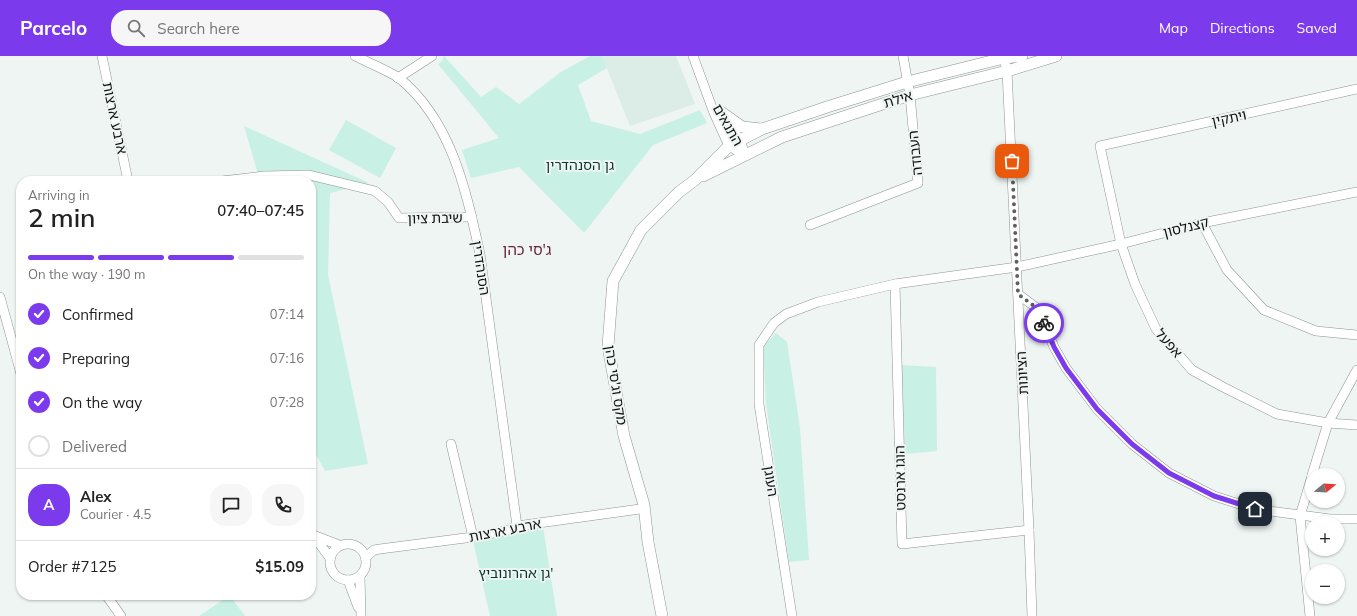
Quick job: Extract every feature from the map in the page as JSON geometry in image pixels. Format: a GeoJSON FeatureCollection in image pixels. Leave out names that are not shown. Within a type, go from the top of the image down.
{"type":"FeatureCollection","features":[{"type":"Feature","properties":{"kind":"street","name":"ארבע ארצות"},"geometry":{"type":"LineString","coordinates":[[102,56],[127,176]]}},
{"type":"Feature","properties":{"kind":"street","name":"הסנהדרין"},"geometry":{"type":"LineString","coordinates":[[355,56],[398,78],[425,104],[444,135],[458,168],[472,217],[480,254],[516,526]]}},
{"type":"Feature","properties":{"kind":"street"},"geometry":{"type":"LineString","coordinates":[[398,78],[432,56]]}},
{"type":"Feature","properties":{"kind":"street","name":"התנאים"},"geometry":{"type":"LineString","coordinates":[[693,56],[714,113],[729,146],[745,155]]}},
{"type":"Feature","properties":{"kind":"street","name":"העבודה"},"geometry":{"type":"LineString","coordinates":[[810,225],[918,183],[910,95],[903,56]]}},
{"type":"Feature","properties":{"kind":"street","name":"אילת"},"geometry":{"type":"LineString","coordinates":[[740,140],[762,129],[797,116],[907,82],[1004,58],[1022,56]]}},
{"type":"Feature","properties":{"kind":"street","name":"אילת"},"geometry":{"type":"LineString","coordinates":[[745,155],[782,137],[910,95],[1007,71],[1056,56]]}},
{"type":"Feature","properties":{"kind":"street","name":"הציונות"},"geometry":{"type":"LineString","coordinates":[[1004,58],[1007,71],[1017,267],[1032,616]]}},
{"type":"Feature","properties":{"kind":"street","name":"התנאים"},"geometry":{"type":"LineString","coordinates":[[701,78],[740,140],[745,155]]}},
{"type":"Feature","properties":{"kind":"street","name":"ויתקין"},"geometry":{"type":"LineString","coordinates":[[1100,146],[1357,89]]}},
{"type":"Feature","properties":{"kind":"street"},"geometry":{"type":"LineString","coordinates":[[721,112],[742,128],[762,129]]}},
{"type":"Feature","properties":{"kind":"street","name":"מקס וג'סי כהן"},"geometry":{"type":"LineString","coordinates":[[662,616],[636,474],[624,436],[608,346],[613,281],[641,230],[679,192],[695,180],[729,146],[740,140]]}},
{"type":"Feature","properties":{"kind":"street","name":"אפעל"},"geometry":{"type":"LineString","coordinates":[[1100,146],[1121,244],[1135,284],[1156,329],[1192,370],[1277,414],[1328,423],[1357,425]]}},
{"type":"Feature","properties":{"kind":"street","name":"מקס וג'סי כהן"},"geometry":{"type":"LineString","coordinates":[[695,180],[745,155]]}},
{"type":"Feature","properties":{"kind":"street","name":"שיבת ציון"},"geometry":{"type":"LineString","coordinates":[[264,176],[313,176]]}},
{"type":"Feature","properties":{"kind":"street","name":"שיבת ציון"},"geometry":{"type":"LineString","coordinates":[[316,177],[375,191],[388,202],[399,218],[472,217]]}},
{"type":"Feature","properties":{"kind":"street","name":"קצנלסון"},"geometry":{"type":"LineString","coordinates":[[1017,267],[1121,244],[1202,223],[1357,192]]}},
{"type":"Feature","properties":{"kind":"street"},"geometry":{"type":"LineString","coordinates":[[1202,223],[1227,270],[1264,310],[1316,331],[1357,335]]}},
{"type":"Feature","properties":{"kind":"street"},"geometry":{"type":"LineString","coordinates":[[895,284],[1017,267]]}},
{"type":"Feature","properties":{"kind":"street","name":"העוגן"},"geometry":{"type":"LineString","coordinates":[[792,616],[759,404],[759,345],[774,323],[786,314],[818,302],[895,284]]}},
{"type":"Feature","properties":{"kind":"street","name":"הוגו ארנסט"},"geometry":{"type":"LineString","coordinates":[[895,284],[902,544],[1029,530]]}},
{"type":"Feature","properties":{"kind":"street"},"geometry":{"type":"LineString","coordinates":[[1018,294],[1038,309],[1054,347],[1066,368],[1097,409],[1132,444],[1169,473],[1214,496],[1255,509],[1330,519],[1357,519]]}},
{"type":"Feature","properties":{"kind":"street"},"geometry":{"type":"LineString","coordinates":[[0,297],[16,356]]}},
{"type":"Feature","properties":{"kind":"street"},"geometry":{"type":"LineString","coordinates":[[1314,468],[1328,423],[1357,370]]}},
{"type":"Feature","properties":{"kind":"street"},"geometry":{"type":"LineString","coordinates":[[452,444],[473,536]]}},
{"type":"Feature","properties":{"kind":"street"},"geometry":{"type":"LineString","coordinates":[[1305,499],[1300,516],[1310,616]]}},
{"type":"Feature","properties":{"kind":"street","name":"ארבע ארצות"},"geometry":{"type":"LineString","coordinates":[[366,557],[374,550],[473,536],[516,526],[642,507]]}},
{"type":"Feature","properties":{"kind":"street"},"geometry":{"type":"LineString","coordinates":[[316,536],[339,545]]}},
{"type":"Feature","properties":{"kind":"street"},"geometry":{"type":"LineString","coordinates":[[316,539],[330,558]]}},
{"type":"Feature","properties":{"kind":"street"},"geometry":{"type":"LineString","coordinates":[[345,543],[359,546],[364,551],[366,557],[364,571],[360,576],[354,579],[342,579],[337,576],[332,570],[330,564],[330,558],[334,550],[339,545],[345,543]]}},
{"type":"Feature","properties":{"kind":"street"},"geometry":{"type":"LineString","coordinates":[[360,576],[361,614]]}},
{"type":"Feature","properties":{"kind":"street"},"geometry":{"type":"LineString","coordinates":[[348,580],[361,614]]}},
{"type":"Feature","properties":{"kind":"street"},"geometry":{"type":"LineString","coordinates":[[109,600],[120,616]]}},
{"type":"Feature","properties":{"kind":"shaded area"},"geometry":{"type":"Polygon","coordinates":[[[602,56],[676,56],[695,104],[630,126],[602,56]]]}},
{"type":"Feature","properties":{"kind":"green space","name":"גן הסנהדרין"},"geometry":{"type":"Polygon","coordinates":[[[444,56],[481,97],[496,87],[519,104],[561,72],[590,56],[602,56],[607,68],[578,85],[591,121],[640,134],[700,110],[707,123],[653,145],[584,233],[519,167],[471,178],[462,150],[499,138],[438,64],[442,61],[444,56]]]}},
{"type":"Feature","properties":{"kind":"green space"},"geometry":{"type":"Polygon","coordinates":[[[346,120],[396,148],[380,178],[329,150],[346,120]]]}},
{"type":"Feature","properties":{"kind":"green space"},"geometry":{"type":"Polygon","coordinates":[[[244,126],[369,183],[330,193],[328,275],[368,464],[325,471],[316,454],[316,176],[259,176],[244,126]]]}},
{"type":"Feature","properties":{"kind":"green space"},"geometry":{"type":"Polygon","coordinates":[[[776,333],[787,342],[800,428],[809,560],[789,562],[766,404],[763,347],[776,333]]]}},
{"type":"Feature","properties":{"kind":"green space"},"geometry":{"type":"Polygon","coordinates":[[[901,365],[936,367],[937,451],[905,454],[901,365]]]}},
{"type":"Feature","properties":{"kind":"green space","name":"גן אהרונוביץ'"},"geometry":{"type":"Polygon","coordinates":[[[543,527],[557,616],[490,616],[473,541],[543,527]]]}},
{"type":"Feature","properties":{"kind":"green space"},"geometry":{"type":"Polygon","coordinates":[[[223,600],[233,600],[245,616],[199,616],[223,600]]]}},
{"type":"Feature","properties":{"kind":"way so far"},"geometry":{"type":"LineString","coordinates":[[1012,161],[1018,294],[1031,302],[1038,309],[1044,323]]}},
{"type":"Feature","properties":{"kind":"district","name":"ג'סי כהן"},"geometry":{"type":"Point","coordinates":[527,249]}},
{"type":"Feature","properties":{"kind":"route"},"geometry":{"type":"LineString","coordinates":[[1044,323],[1054,347],[1066,368],[1097,409],[1132,444],[1169,473],[1214,496],[1255,509]]}}]}
